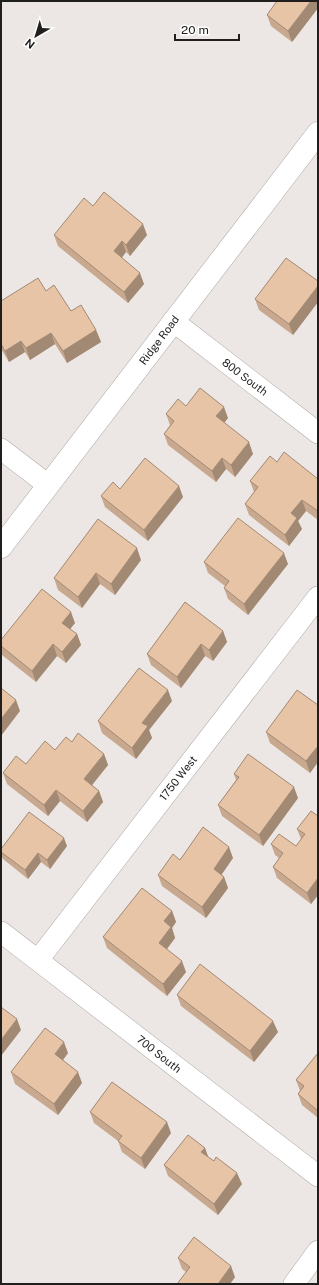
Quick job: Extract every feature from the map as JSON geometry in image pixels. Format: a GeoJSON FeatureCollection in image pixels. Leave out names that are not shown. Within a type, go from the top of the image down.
{"type":"FeatureCollection","features":[{"type":"Feature","properties":{"kind":"street","name":"Ridge Road"},"geometry":{"type":"LineString","coordinates":[[1,547],[318,133]]}},
{"type":"Feature","properties":{"kind":"street","name":"800 South"},"geometry":{"type":"LineString","coordinates":[[173,321],[318,432]]}},
{"type":"Feature","properties":{"kind":"street"},"geometry":{"type":"LineString","coordinates":[[1,449],[48,485]]}},
{"type":"Feature","properties":{"kind":"street","name":"1750 West"},"geometry":{"type":"LineString","coordinates":[[38,960],[318,596]]}},
{"type":"Feature","properties":{"kind":"street","name":"700 South"},"geometry":{"type":"LineString","coordinates":[[1,932],[318,1176]]}},
{"type":"Feature","properties":{"kind":"street"},"geometry":{"type":"LineString","coordinates":[[294,1284],[318,1251]]}},
{"type":"Feature","properties":{"kind":"building"},"geometry":{"type":"Polygon","coordinates":[[[277,1],[311,1],[288,31],[267,15],[277,1]]]}},
{"type":"Feature","properties":{"kind":"building"},"geometry":{"type":"Polygon","coordinates":[[[104,192],[143,224],[126,245],[122,241],[114,251],[140,273],[124,292],[54,235],[84,198],[93,206],[104,192]]]}},
{"type":"Feature","properties":{"kind":"building"},"geometry":{"type":"Polygon","coordinates":[[[286,258],[318,281],[318,286],[289,324],[255,299],[286,258]]]}},
{"type":"Feature","properties":{"kind":"building"},"geometry":{"type":"Polygon","coordinates":[[[38,278],[46,291],[54,285],[71,311],[81,305],[96,330],[63,351],[51,333],[26,348],[21,341],[5,351],[1,344],[1,301],[38,278]]]}},
{"type":"Feature","properties":{"kind":"building"},"geometry":{"type":"Polygon","coordinates":[[[200,388],[224,407],[216,416],[249,442],[231,465],[222,458],[212,471],[164,434],[174,421],[166,414],[178,399],[186,406],[200,388]]]}},
{"type":"Feature","properties":{"kind":"building"},"geometry":{"type":"Polygon","coordinates":[[[284,452],[318,479],[318,511],[302,500],[291,513],[297,518],[285,535],[245,504],[258,487],[250,481],[270,456],[277,462],[284,452]]]}},
{"type":"Feature","properties":{"kind":"building"},"geometry":{"type":"Polygon","coordinates":[[[145,458],[179,486],[144,530],[101,496],[113,482],[120,489],[145,458]]]}},
{"type":"Feature","properties":{"kind":"building"},"geometry":{"type":"Polygon","coordinates":[[[238,518],[284,553],[244,604],[224,588],[229,581],[204,562],[238,518]]]}},
{"type":"Feature","properties":{"kind":"building"},"geometry":{"type":"Polygon","coordinates":[[[98,519],[137,548],[111,584],[96,573],[78,597],[54,578],[98,519]]]}},
{"type":"Feature","properties":{"kind":"building"},"geometry":{"type":"Polygon","coordinates":[[[42,589],[71,612],[62,623],[77,634],[62,652],[53,644],[32,671],[1,646],[1,640],[42,589]]]}},
{"type":"Feature","properties":{"kind":"building"},"geometry":{"type":"Polygon","coordinates":[[[185,602],[223,631],[209,650],[201,644],[177,677],[147,654],[185,602]]]}},
{"type":"Feature","properties":{"kind":"building"},"geometry":{"type":"Polygon","coordinates":[[[139,668],[168,690],[142,723],[148,726],[132,748],[98,721],[139,668]]]}},
{"type":"Feature","properties":{"kind":"building"},"geometry":{"type":"Polygon","coordinates":[[[1,688],[16,700],[1,719],[1,688]]]}},
{"type":"Feature","properties":{"kind":"building"},"geometry":{"type":"Polygon","coordinates":[[[297,690],[318,705],[318,746],[306,761],[266,732],[297,690]]]}},
{"type":"Feature","properties":{"kind":"building"},"geometry":{"type":"Polygon","coordinates":[[[78,733],[104,754],[84,779],[99,791],[83,811],[56,790],[44,805],[3,773],[16,756],[26,764],[45,741],[55,750],[66,737],[72,742],[78,733]]]}},
{"type":"Feature","properties":{"kind":"building"},"geometry":{"type":"Polygon","coordinates":[[[248,754],[294,787],[259,835],[218,805],[239,777],[234,774],[248,754]]]}},
{"type":"Feature","properties":{"kind":"building"},"geometry":{"type":"Polygon","coordinates":[[[311,811],[318,816],[318,878],[307,893],[273,867],[283,853],[271,844],[279,834],[296,846],[305,834],[297,829],[311,811]]]}},
{"type":"Feature","properties":{"kind":"building"},"geometry":{"type":"Polygon","coordinates":[[[29,812],[64,838],[47,860],[38,853],[25,870],[1,852],[1,849],[29,812]]]}},
{"type":"Feature","properties":{"kind":"building"},"geometry":{"type":"Polygon","coordinates":[[[203,827],[229,847],[214,869],[224,877],[202,907],[158,875],[173,854],[180,860],[203,827]]]}},
{"type":"Feature","properties":{"kind":"building"},"geometry":{"type":"Polygon","coordinates":[[[142,888],[172,911],[164,921],[171,927],[159,943],[182,961],[163,984],[103,937],[142,888]]]}},
{"type":"Feature","properties":{"kind":"building"},"geometry":{"type":"Polygon","coordinates":[[[200,964],[273,1021],[250,1051],[177,995],[200,964]]]}},
{"type":"Feature","properties":{"kind":"building"},"geometry":{"type":"Polygon","coordinates":[[[1,1007],[17,1019],[1,1040],[1,1007]]]}},
{"type":"Feature","properties":{"kind":"building"},"geometry":{"type":"Polygon","coordinates":[[[45,1028],[64,1042],[55,1054],[78,1072],[54,1104],[11,1072],[45,1028]]]}},
{"type":"Feature","properties":{"kind":"building"},"geometry":{"type":"Polygon","coordinates":[[[318,1053],[318,1111],[298,1094],[304,1086],[296,1080],[318,1053]]]}},
{"type":"Feature","properties":{"kind":"building"},"geometry":{"type":"Polygon","coordinates":[[[112,1082],[167,1122],[141,1158],[118,1141],[122,1136],[90,1112],[112,1082]]]}},
{"type":"Feature","properties":{"kind":"building"},"geometry":{"type":"Polygon","coordinates":[[[188,1135],[205,1148],[201,1152],[214,1161],[216,1157],[237,1173],[214,1204],[164,1165],[188,1135]]]}},
{"type":"Feature","properties":{"kind":"building"},"geometry":{"type":"Polygon","coordinates":[[[194,1237],[231,1266],[218,1284],[177,1284],[190,1267],[178,1258],[194,1237]]]}}]}
